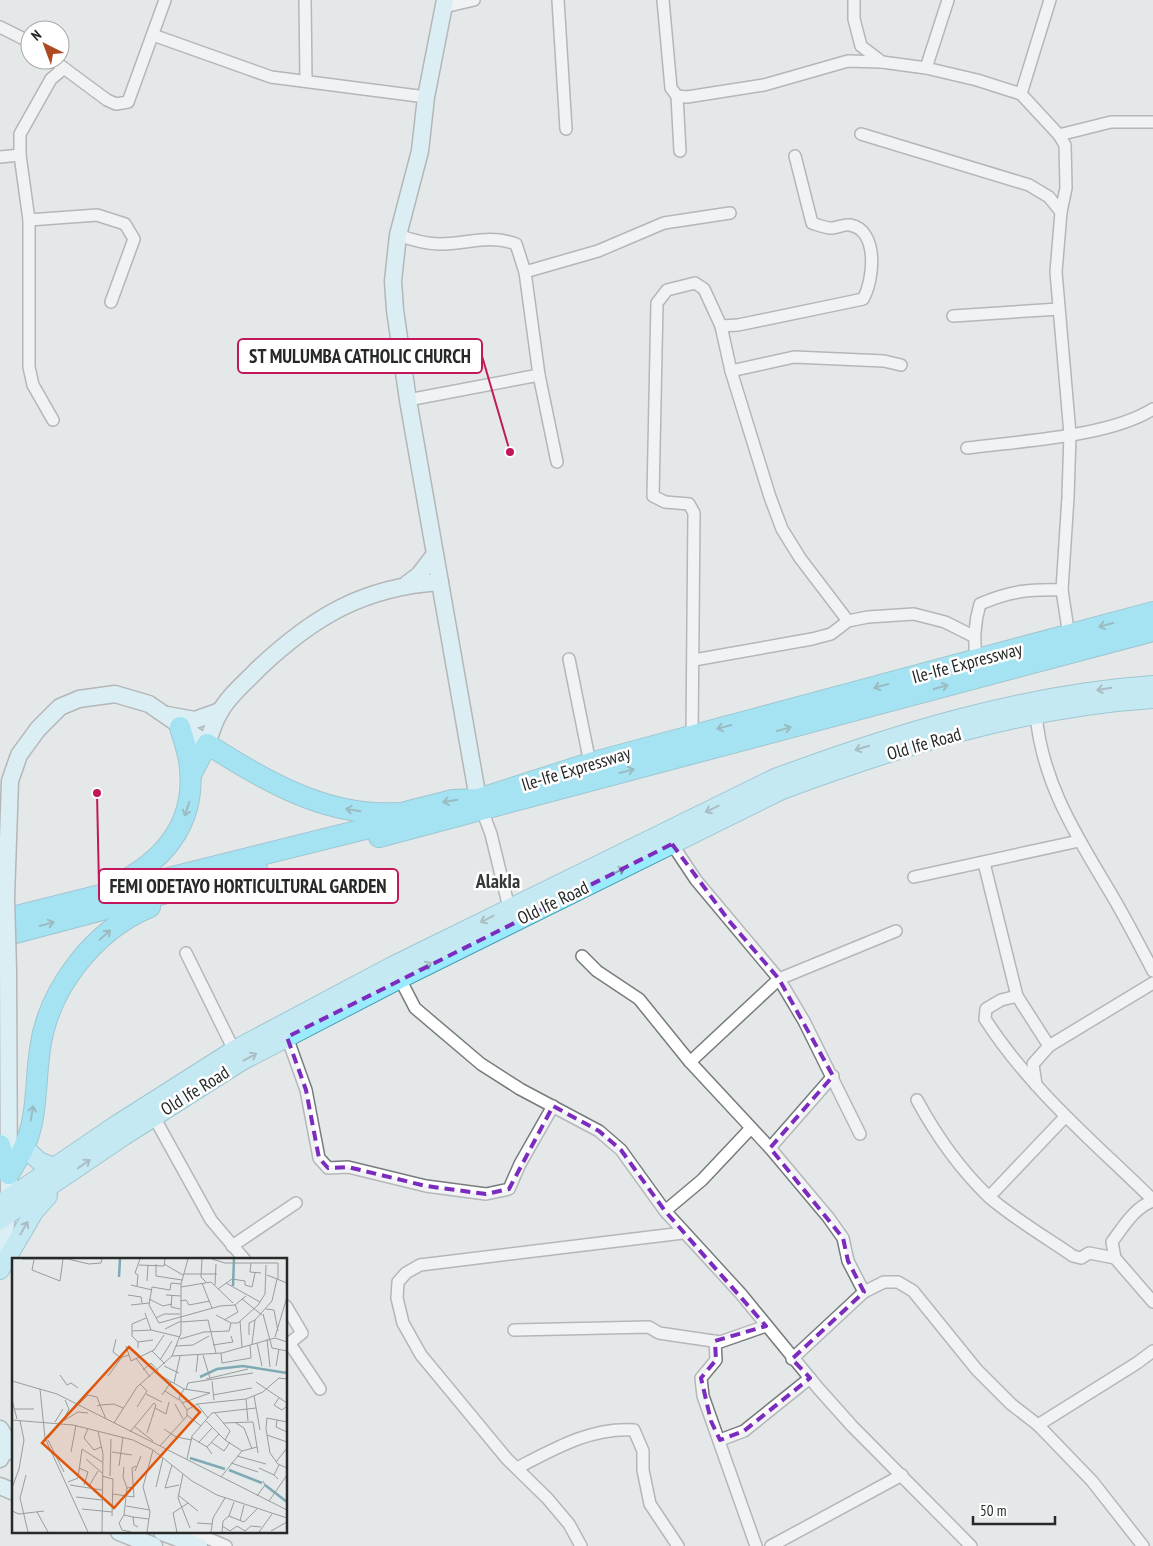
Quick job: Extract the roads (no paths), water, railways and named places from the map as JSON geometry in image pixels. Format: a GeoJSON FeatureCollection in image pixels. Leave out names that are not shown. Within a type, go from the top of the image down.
{"type":"FeatureCollection","features":[{"type":"Feature","properties":{"kind":"highway","name":"Ile-Ife Expressway"},"geometry":{"type":"LineString","coordinates":[[0,920],[392,822],[402,813],[453,800],[480,804],[590,763],[1153,612]]}},
{"type":"Feature","properties":{"kind":"highway","name":"Ile-Ife Expressway"},"geometry":{"type":"LineString","coordinates":[[0,937],[222,879],[480,804],[1153,631]]}},
{"type":"Feature","properties":{"kind":"highway"},"geometry":{"type":"LineString","coordinates":[[72,902],[111,887],[153,863],[168,844],[187,811],[191,794],[189,758],[180,727]]}},
{"type":"Feature","properties":{"kind":"highway"},"geometry":{"type":"LineString","coordinates":[[191,775],[207,744],[263,779],[309,800],[355,811],[402,813]]}},
{"type":"Feature","properties":{"kind":"highway"},"geometry":{"type":"LineString","coordinates":[[9,1174],[24,1147],[30,1129],[44,1032],[50,1013],[68,976],[100,939],[136,913],[222,879]]}},
{"type":"Feature","properties":{"kind":"highway"},"geometry":{"type":"LineString","coordinates":[[0,1149],[9,1174]]}},
{"type":"Feature","properties":{"kind":"main road","name":"Old Ife Road"},"geometry":{"type":"LineString","coordinates":[[58,1173],[154,1117],[242,1061],[400,979],[547,898],[775,778],[837,755],[954,720],[1032,700],[1113,688],[1153,685]]}},
{"type":"Feature","properties":{"kind":"main road","name":"Old Ife Road"},"geometry":{"type":"LineString","coordinates":[[4,1209],[234,1050],[509,908],[547,898],[672,844],[782,790],[842,768],[959,733],[1036,714],[1116,701],[1153,699]]}},
{"type":"Feature","properties":{"kind":"main road"},"geometry":{"type":"LineString","coordinates":[[0,1271],[58,1173],[39,1161],[24,1147]]}},
{"type":"Feature","properties":{"kind":"street"},"geometry":{"type":"LineString","coordinates":[[64,70],[108,100],[116,104],[128,102],[165,0]]}},
{"type":"Feature","properties":{"kind":"street"},"geometry":{"type":"LineString","coordinates":[[305,0],[306,80]]}},
{"type":"Feature","properties":{"kind":"street"},"geometry":{"type":"LineString","coordinates":[[474,0],[444,3],[426,96],[420,151],[398,235],[393,281],[395,310],[408,400],[480,804],[491,834],[509,908]]}},
{"type":"Feature","properties":{"kind":"street"},"geometry":{"type":"LineString","coordinates":[[558,0],[566,130]]}},
{"type":"Feature","properties":{"kind":"street"},"geometry":{"type":"LineString","coordinates":[[662,0],[671,88],[677,96],[680,152]]}},
{"type":"Feature","properties":{"kind":"street"},"geometry":{"type":"LineString","coordinates":[[854,0],[854,19],[861,46],[882,62]]}},
{"type":"Feature","properties":{"kind":"street"},"geometry":{"type":"LineString","coordinates":[[926,68],[948,0]]}},
{"type":"Feature","properties":{"kind":"street"},"geometry":{"type":"LineString","coordinates":[[1021,94],[1050,0]]}},
{"type":"Feature","properties":{"kind":"street"},"geometry":{"type":"LineString","coordinates":[[0,27],[20,37]]}},
{"type":"Feature","properties":{"kind":"street"},"geometry":{"type":"LineString","coordinates":[[153,35],[271,77],[426,96]]}},
{"type":"Feature","properties":{"kind":"street"},"geometry":{"type":"LineString","coordinates":[[848,61],[861,46]]}},
{"type":"Feature","properties":{"kind":"street"},"geometry":{"type":"LineString","coordinates":[[677,96],[687,97],[764,85],[848,61],[882,62],[926,68],[977,80],[1021,94],[1060,135],[1065,145],[1066,188],[1061,212],[1056,272],[1070,434],[1062,590],[1069,636]]}},
{"type":"Feature","properties":{"kind":"street"},"geometry":{"type":"LineString","coordinates":[[53,420],[33,385],[29,367],[29,220],[20,154],[20,134],[50,80],[62,70]]}},
{"type":"Feature","properties":{"kind":"street"},"geometry":{"type":"LineString","coordinates":[[1060,135],[1111,122],[1153,122]]}},
{"type":"Feature","properties":{"kind":"street"},"geometry":{"type":"LineString","coordinates":[[861,134],[1029,185],[1049,197],[1061,212]]}},
{"type":"Feature","properties":{"kind":"street"},"geometry":{"type":"LineString","coordinates":[[0,157],[20,154]]}},
{"type":"Feature","properties":{"kind":"street"},"geometry":{"type":"LineString","coordinates":[[721,326],[738,325],[849,302],[862,298],[869,287],[869,239],[862,230],[849,225],[829,228],[812,223],[795,156]]}},
{"type":"Feature","properties":{"kind":"street"},"geometry":{"type":"LineString","coordinates":[[525,272],[598,251],[664,223],[730,213]]}},
{"type":"Feature","properties":{"kind":"street"},"geometry":{"type":"LineString","coordinates":[[29,220],[97,215],[125,224],[134,239],[111,302]]}},
{"type":"Feature","properties":{"kind":"street"},"geometry":{"type":"LineString","coordinates":[[398,235],[417,242],[440,244],[500,238],[516,244],[525,272],[539,375],[557,462]]}},
{"type":"Feature","properties":{"kind":"street"},"geometry":{"type":"LineString","coordinates":[[692,736],[694,513],[690,504],[665,502],[653,496],[657,303],[667,290],[695,283],[704,289],[721,326],[731,371],[782,529],[800,558],[848,621]]}},
{"type":"Feature","properties":{"kind":"street"},"geometry":{"type":"LineString","coordinates":[[954,316],[1059,309]]}},
{"type":"Feature","properties":{"kind":"street"},"geometry":{"type":"LineString","coordinates":[[731,371],[794,357],[884,360],[901,365]]}},
{"type":"Feature","properties":{"kind":"street"},"geometry":{"type":"LineString","coordinates":[[408,400],[539,375]]}},
{"type":"Feature","properties":{"kind":"street"},"geometry":{"type":"LineString","coordinates":[[967,448],[1096,431],[1144,414],[1153,408]]}},
{"type":"Feature","properties":{"kind":"street"},"geometry":{"type":"LineString","coordinates":[[408,584],[419,575],[435,554]]}},
{"type":"Feature","properties":{"kind":"street"},"geometry":{"type":"LineString","coordinates":[[0,1271],[4,1209],[9,1174],[7,806],[10,782],[19,755],[38,729],[60,707],[79,699],[115,694],[149,704],[207,744],[220,711],[245,682],[288,641],[324,615],[380,591],[408,584],[440,582]]}},
{"type":"Feature","properties":{"kind":"street"},"geometry":{"type":"LineString","coordinates":[[976,660],[973,636],[980,604],[1012,592],[1030,589],[1062,590]]}},
{"type":"Feature","properties":{"kind":"street"},"geometry":{"type":"LineString","coordinates":[[694,660],[812,639],[832,634],[848,621],[868,617],[914,614],[945,622],[973,636]]}},
{"type":"Feature","properties":{"kind":"street"},"geometry":{"type":"LineString","coordinates":[[569,658],[590,763]]}},
{"type":"Feature","properties":{"kind":"street"},"geometry":{"type":"LineString","coordinates":[[163,714],[195,720],[220,711]]}},
{"type":"Feature","properties":{"kind":"street"},"geometry":{"type":"LineString","coordinates":[[1036,714],[1045,768],[1079,841],[1114,899],[1153,971]]}},
{"type":"Feature","properties":{"kind":"street"},"geometry":{"type":"LineString","coordinates":[[914,877],[1079,841]]}},
{"type":"Feature","properties":{"kind":"street"},"geometry":{"type":"LineString","coordinates":[[672,844],[696,880],[780,979],[833,1076],[860,1134]]}},
{"type":"Feature","properties":{"kind":"street"},"geometry":{"type":"LineString","coordinates":[[984,863],[1017,996],[1049,1046]]}},
{"type":"Feature","properties":{"kind":"street"},"geometry":{"type":"LineString","coordinates":[[690,1062],[780,979],[896,931]]}},
{"type":"Feature","properties":{"kind":"street"},"geometry":{"type":"LineString","coordinates":[[186,953],[234,1050]]}},
{"type":"Feature","properties":{"kind":"street"},"geometry":{"type":"LineString","coordinates":[[582,956],[597,971],[639,1000],[690,1062],[770,1148],[828,1217],[843,1238],[848,1261],[864,1292]]}},
{"type":"Feature","properties":{"kind":"street"},"geometry":{"type":"LineString","coordinates":[[400,979],[416,1008],[448,1038],[489,1069],[600,1131],[621,1150],[665,1211],[683,1233],[741,1294],[792,1359],[852,1426],[972,1546]]}},
{"type":"Feature","properties":{"kind":"street"},"geometry":{"type":"LineString","coordinates":[[1036,1085],[1033,1064],[1049,1046],[1153,984]]}},
{"type":"Feature","properties":{"kind":"street"},"geometry":{"type":"LineString","coordinates":[[1017,996],[1001,1000],[986,1008],[985,1019],[997,1038],[1065,1117],[1084,1132],[1153,1200],[1144,1204],[1127,1221],[1112,1242],[1115,1258],[1153,1302]]}},
{"type":"Feature","properties":{"kind":"street"},"geometry":{"type":"LineString","coordinates":[[287,1037],[306,1090],[319,1158],[328,1168],[348,1167],[426,1186],[486,1194],[509,1189],[524,1156],[553,1106]]}},
{"type":"Feature","properties":{"kind":"street"},"geometry":{"type":"LineString","coordinates":[[770,1148],[833,1076]]}},
{"type":"Feature","properties":{"kind":"street"},"geometry":{"type":"LineString","coordinates":[[917,1100],[958,1164],[989,1197],[1073,1256],[1081,1258],[1089,1253],[1115,1258]]}},
{"type":"Feature","properties":{"kind":"street"},"geometry":{"type":"LineString","coordinates":[[154,1117],[211,1220],[243,1258]]}},
{"type":"Feature","properties":{"kind":"street"},"geometry":{"type":"LineString","coordinates":[[989,1197],[1065,1117]]}},
{"type":"Feature","properties":{"kind":"street"},"geometry":{"type":"LineString","coordinates":[[665,1211],[702,1180],[751,1128]]}},
{"type":"Feature","properties":{"kind":"street"},"geometry":{"type":"LineString","coordinates":[[232,1246],[296,1203]]}},
{"type":"Feature","properties":{"kind":"street"},"geometry":{"type":"LineString","coordinates":[[581,1546],[569,1524],[547,1498],[517,1468],[421,1355],[403,1323],[396,1298],[398,1282],[406,1273],[420,1265],[683,1233]]}},
{"type":"Feature","properties":{"kind":"street"},"geometry":{"type":"LineString","coordinates":[[792,1359],[864,1292],[884,1282],[898,1282],[913,1291],[977,1370],[1012,1404],[1038,1425],[1092,1481],[1143,1546]]}},
{"type":"Feature","properties":{"kind":"street"},"geometry":{"type":"LineString","coordinates":[[288,1309],[302,1333],[288,1345],[320,1390]]}},
{"type":"Feature","properties":{"kind":"street"},"geometry":{"type":"LineString","coordinates":[[514,1330],[650,1327],[659,1333],[715,1341],[732,1339],[766,1326]]}},
{"type":"Feature","properties":{"kind":"street"},"geometry":{"type":"LineString","coordinates":[[715,1341],[716,1360],[701,1378],[703,1396],[756,1546]]}},
{"type":"Feature","properties":{"kind":"street"},"geometry":{"type":"LineString","coordinates":[[1038,1425],[1138,1363],[1153,1351]]}},
{"type":"Feature","properties":{"kind":"street"},"geometry":{"type":"LineString","coordinates":[[720,1440],[744,1431],[810,1378]]}},
{"type":"Feature","properties":{"kind":"street"},"geometry":{"type":"LineString","coordinates":[[517,1468],[572,1440],[617,1429],[634,1430],[644,1451],[643,1470],[650,1504],[678,1546]]}},
{"type":"Feature","properties":{"kind":"street"},"geometry":{"type":"LineString","coordinates":[[0,1459],[7,1441]]}},
{"type":"Feature","properties":{"kind":"street"},"geometry":{"type":"LineString","coordinates":[[771,1546],[902,1475]]}},
{"type":"Feature","properties":{"kind":"street"},"geometry":{"type":"LineString","coordinates":[[0,1486],[12,1491]]}},
{"type":"Feature","properties":{"kind":"street"},"geometry":{"type":"LineString","coordinates":[[124,1534],[154,1546]]}},
{"type":"Feature","properties":{"kind":"street"},"geometry":{"type":"LineString","coordinates":[[167,1534],[199,1546]]}},
{"type":"Feature","properties":{"kind":"street"},"geometry":{"type":"LineString","coordinates":[[198,1534],[226,1546]]}},
{"type":"Feature","properties":{"kind":"place","name":"ST MULUMBA CATHOLIC CHURCH"},"geometry":{"type":"Point","coordinates":[510,452]}},
{"type":"Feature","properties":{"kind":"place","name":"FEMI ODETAYO HORTICULTURAL GARDEN"},"geometry":{"type":"Point","coordinates":[97,793]}},
{"type":"Feature","properties":{"kind":"district","name":"AlakIa"},"geometry":{"type":"Point","coordinates":[498,881]}}]}
